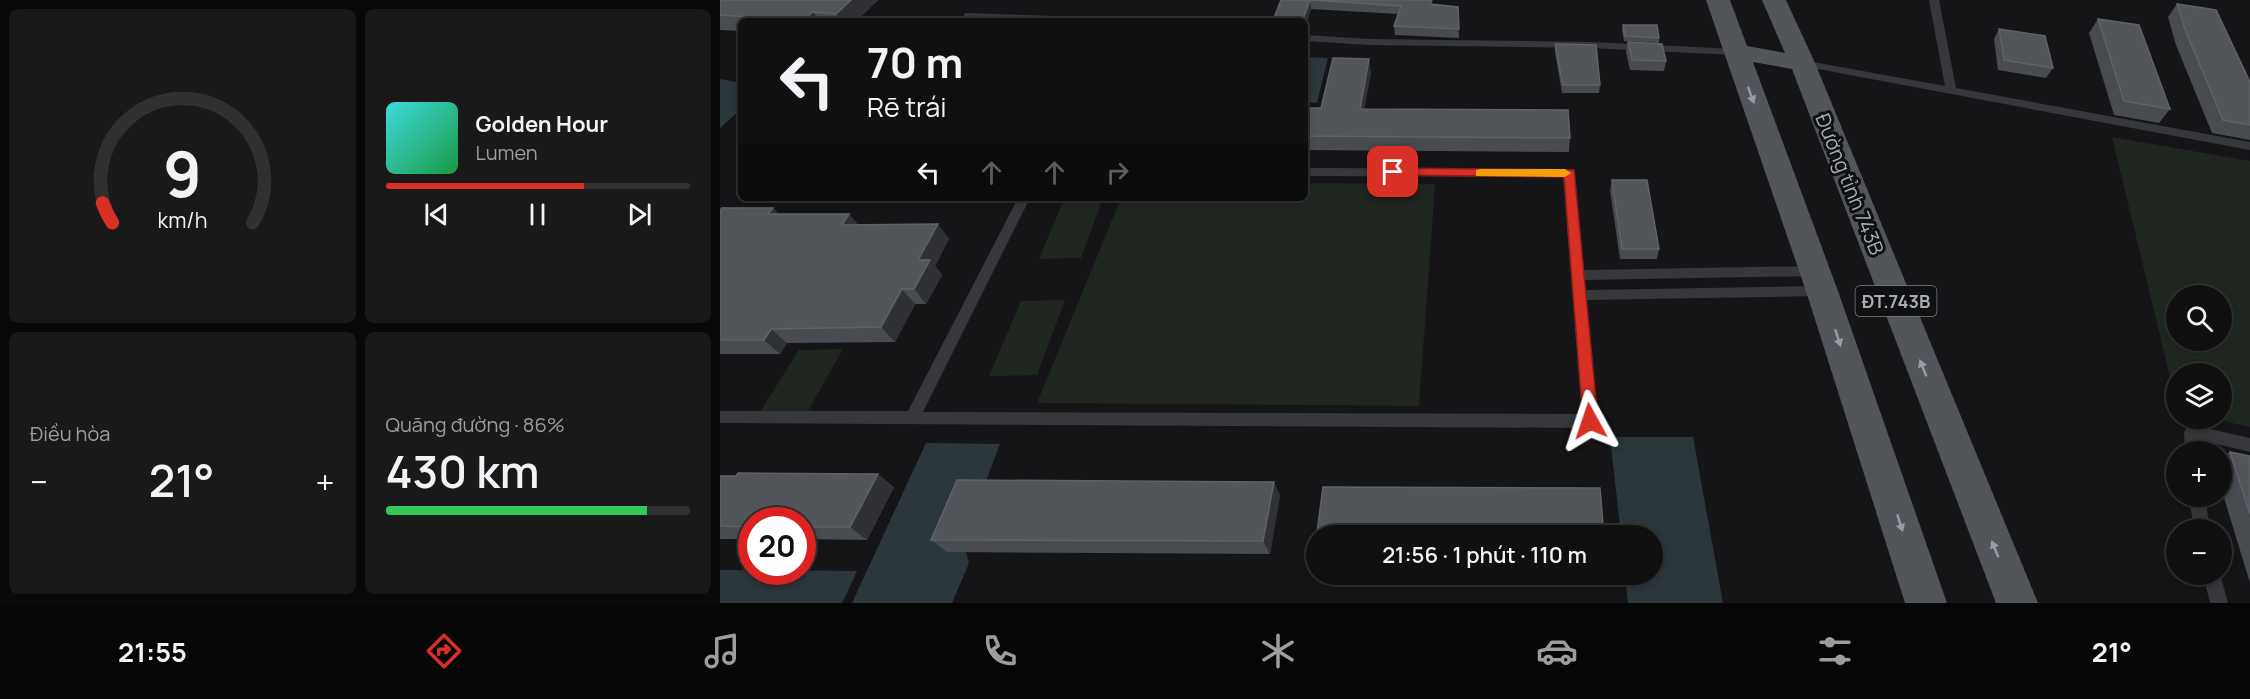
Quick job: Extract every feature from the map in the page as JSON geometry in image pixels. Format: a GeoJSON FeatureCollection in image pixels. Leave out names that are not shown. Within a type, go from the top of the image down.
{"type":"FeatureCollection","features":[{"type":"Feature","properties":{"kind":"main road","name":"ĐT.743B"},"geometry":{"type":"LineString","coordinates":[[1718,0],[1819,281],[1926,603]]}},
{"type":"Feature","properties":{"kind":"main road","name":"Đường tỉnh 743B"},"geometry":{"type":"LineString","coordinates":[[1774,0],[1802,63],[2017,603]]}},
{"type":"Feature","properties":{"kind":"main road"},"geometry":{"type":"LineString","coordinates":[[1736,52],[1802,63]]}},
{"type":"Feature","properties":{"kind":"lane"},"geometry":{"type":"LineString","coordinates":[[1934,0],[1951,91]]}},
{"type":"Feature","properties":{"kind":"lane"},"geometry":{"type":"LineString","coordinates":[[967,16],[1027,18]]}},
{"type":"Feature","properties":{"kind":"lane"},"geometry":{"type":"LineString","coordinates":[[1308,38],[1378,43],[1614,46],[1736,52]]}},
{"type":"Feature","properties":{"kind":"lane"},"geometry":{"type":"LineString","coordinates":[[1802,63],[2250,146]]}},
{"type":"Feature","properties":{"kind":"lane"},"geometry":{"type":"LineString","coordinates":[[720,417],[1590,421],[1569,173],[1308,172]]}},
{"type":"Feature","properties":{"kind":"lane"},"geometry":{"type":"LineString","coordinates":[[912,418],[1022,201]]}},
{"type":"Feature","properties":{"kind":"lane"},"geometry":{"type":"LineString","coordinates":[[1578,275],[1819,281]]}},
{"type":"Feature","properties":{"kind":"lane"},"geometry":{"type":"LineString","coordinates":[[1580,295],[1819,281]]}},
{"type":"Feature","properties":{"kind":"lane"},"geometry":{"type":"LineString","coordinates":[[2192,441],[2192,432],[2250,445]]}},
{"type":"Feature","properties":{"kind":"lane"},"geometry":{"type":"LineString","coordinates":[[2214,585],[2219,603]]}},
{"type":"Feature","properties":{"kind":"shaded area"},"geometry":{"type":"Polygon","coordinates":[[[1308,57],[1328,58],[1317,103],[1308,102],[1308,57]]]}},
{"type":"Feature","properties":{"kind":"shaded area"},"geometry":{"type":"Polygon","coordinates":[[[720,79],[738,82],[738,112],[720,128],[720,79]]]}},
{"type":"Feature","properties":{"kind":"shaded area"},"geometry":{"type":"Polygon","coordinates":[[[2112,137],[2250,161],[2250,427],[2232,423],[2232,363],[2167,363],[2112,137]]]}},
{"type":"Feature","properties":{"kind":"shaded area"},"geometry":{"type":"Polygon","coordinates":[[[1308,183],[1435,184],[1419,406],[1037,403],[1120,201],[1308,201],[1308,183]]]}},
{"type":"Feature","properties":{"kind":"shaded area"},"geometry":{"type":"Polygon","coordinates":[[[1063,201],[1102,201],[1081,258],[1039,259],[1063,201]]]}},
{"type":"Feature","properties":{"kind":"shaded area"},"geometry":{"type":"Polygon","coordinates":[[[1065,300],[1037,375],[989,376],[1021,301],[1065,300]]]}},
{"type":"Feature","properties":{"kind":"shaded area"},"geometry":{"type":"Polygon","coordinates":[[[843,349],[808,411],[760,412],[799,350],[843,349]]]}},
{"type":"Feature","properties":{"kind":"shaded area"},"geometry":{"type":"Polygon","coordinates":[[[1610,437],[1693,437],[1723,603],[1628,603],[1626,585],[1663,585],[1663,525],[1620,525],[1610,437]]]}},
{"type":"Feature","properties":{"kind":"shaded area"},"geometry":{"type":"Polygon","coordinates":[[[926,443],[1000,444],[981,494],[966,552],[969,563],[952,603],[852,603],[926,443]]]}},
{"type":"Feature","properties":{"kind":"shaded area"},"geometry":{"type":"Polygon","coordinates":[[[720,570],[738,570],[738,585],[816,585],[816,571],[857,571],[842,603],[720,603],[720,570]]]}},
{"type":"Feature","properties":{"kind":"building"},"geometry":{"type":"Polygon","coordinates":[[[720,0],[851,0],[836,14],[813,12],[806,18],[720,15],[720,0]]]}},
{"type":"Feature","properties":{"kind":"building"},"geometry":{"type":"Polygon","coordinates":[[[1281,0],[1310,0],[1303,18],[1274,18],[1281,0]]]}},
{"type":"Feature","properties":{"kind":"building"},"geometry":{"type":"Polygon","coordinates":[[[1310,0],[1432,0],[1430,4],[1458,7],[1459,29],[1394,26],[1401,6],[1310,0]]]}},
{"type":"Feature","properties":{"kind":"building"},"geometry":{"type":"Polygon","coordinates":[[[2177,4],[2216,10],[2250,82],[2250,125],[2223,120],[2186,32],[2177,4]]]}},
{"type":"Feature","properties":{"kind":"building"},"geometry":{"type":"Polygon","coordinates":[[[2098,19],[2139,25],[2170,109],[2124,101],[2098,19]]]}},
{"type":"Feature","properties":{"kind":"building"},"geometry":{"type":"Polygon","coordinates":[[[1623,25],[1657,25],[1659,38],[1625,36],[1623,25]]]}},
{"type":"Feature","properties":{"kind":"building"},"geometry":{"type":"Polygon","coordinates":[[[1999,29],[2045,36],[2053,68],[2004,60],[1999,29]]]}},
{"type":"Feature","properties":{"kind":"building"},"geometry":{"type":"Polygon","coordinates":[[[1628,42],[1662,44],[1666,61],[1632,60],[1628,42]]]}},
{"type":"Feature","properties":{"kind":"building"},"geometry":{"type":"Polygon","coordinates":[[[1555,44],[1596,45],[1600,85],[1563,85],[1555,44]]]}},
{"type":"Feature","properties":{"kind":"building"},"geometry":{"type":"Polygon","coordinates":[[[1333,58],[1369,59],[1360,109],[1568,110],[1570,138],[1308,136],[1308,108],[1321,108],[1333,58]]]}},
{"type":"Feature","properties":{"kind":"building"},"geometry":{"type":"Polygon","coordinates":[[[1612,180],[1647,180],[1659,249],[1622,249],[1612,180]]]}},
{"type":"Feature","properties":{"kind":"building"},"geometry":{"type":"Polygon","coordinates":[[[722,208],[773,208],[768,214],[849,214],[842,225],[938,224],[918,260],[930,260],[914,289],[902,289],[881,327],[771,329],[764,340],[720,340],[720,210],[722,208]]]}},
{"type":"Feature","properties":{"kind":"building"},"geometry":{"type":"Polygon","coordinates":[[[2232,452],[2250,456],[2250,514],[2232,458],[2232,452]]]}},
{"type":"Feature","properties":{"kind":"building"},"geometry":{"type":"Polygon","coordinates":[[[738,473],[878,474],[850,527],[816,527],[816,507],[738,507],[738,527],[720,526],[720,476],[736,476],[738,473]]]}},
{"type":"Feature","properties":{"kind":"building"},"geometry":{"type":"Polygon","coordinates":[[[957,480],[1274,482],[1263,541],[931,540],[957,480]]]}},
{"type":"Feature","properties":{"kind":"building"},"geometry":{"type":"Polygon","coordinates":[[[1323,487],[1600,488],[1603,525],[1318,525],[1323,487]]]}},
{"type":"Feature","properties":{"kind":"slow traffic"},"geometry":{"type":"LineString","coordinates":[[1480,173],[1565,173]]}},
{"type":"Feature","properties":{"kind":"route"},"geometry":{"type":"LineString","coordinates":[[1393,172],[1569,173],[1590,421]]}}]}
